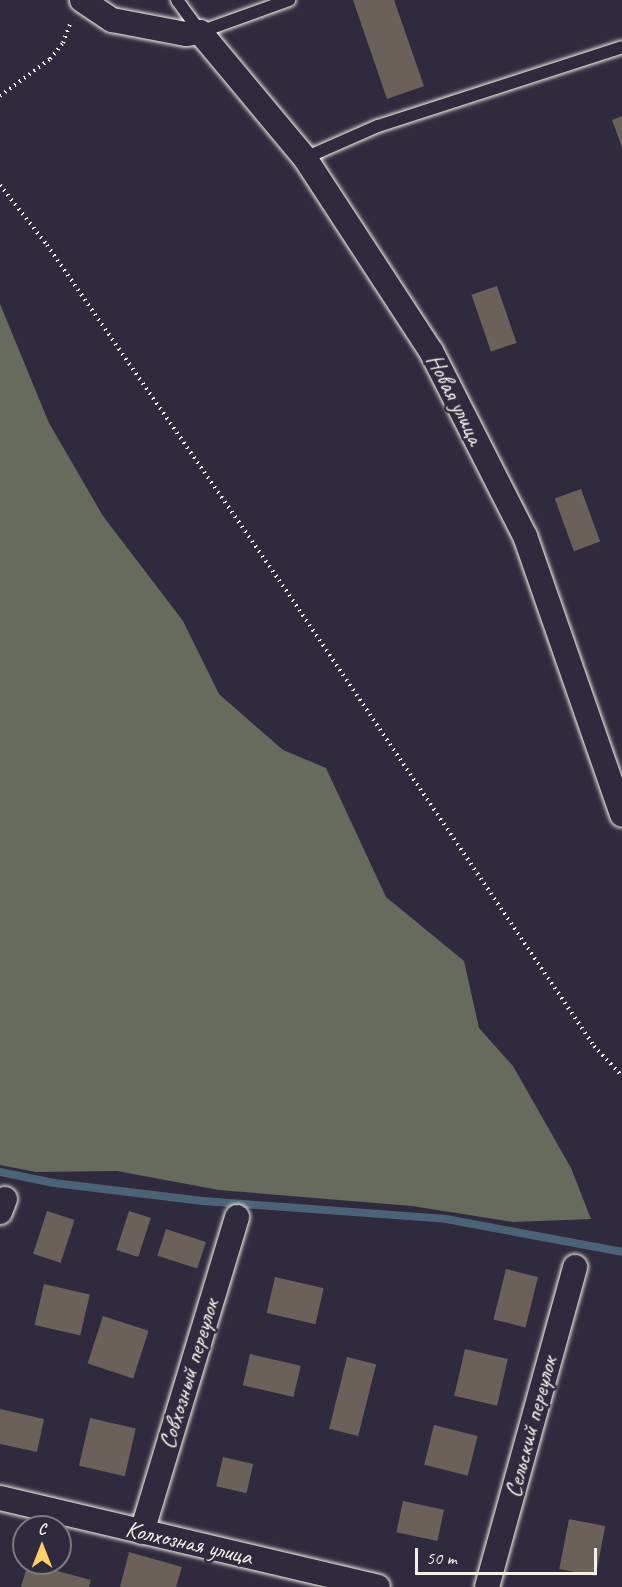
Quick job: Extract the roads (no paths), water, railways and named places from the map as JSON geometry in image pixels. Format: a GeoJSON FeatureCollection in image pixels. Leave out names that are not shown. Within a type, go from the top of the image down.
{"type":"FeatureCollection","features":[{"type":"Feature","properties":{"kind":"street"},"geometry":{"type":"LineString","coordinates":[[84,2],[112,20],[186,34],[200,32]]}},
{"type":"Feature","properties":{"kind":"street","name":"Новая улица"},"geometry":{"type":"LineString","coordinates":[[200,32],[305,158],[431,351],[525,536],[622,815]]}},
{"type":"Feature","properties":{"kind":"street","name":"Совхозный переулок"},"geometry":{"type":"LineString","coordinates":[[142,1532],[237,1217]]}},
{"type":"Feature","properties":{"kind":"street","name":"Сельский переулок"},"geometry":{"type":"LineString","coordinates":[[487,1587],[575,1266]]}},
{"type":"Feature","properties":{"kind":"street","name":"Колхозная улица"},"geometry":{"type":"LineString","coordinates":[[0,1498],[378,1587]]}},
{"type":"Feature","properties":{"kind":"lane"},"geometry":{"type":"LineString","coordinates":[[177,0],[200,32],[289,0]]}},
{"type":"Feature","properties":{"kind":"lane"},"geometry":{"type":"LineString","coordinates":[[305,158],[378,126],[622,47]]}},
{"type":"Feature","properties":{"kind":"waterway"},"geometry":{"type":"LineString","coordinates":[[0,1172],[54,1183],[203,1201],[446,1219],[622,1252]]}}]}
